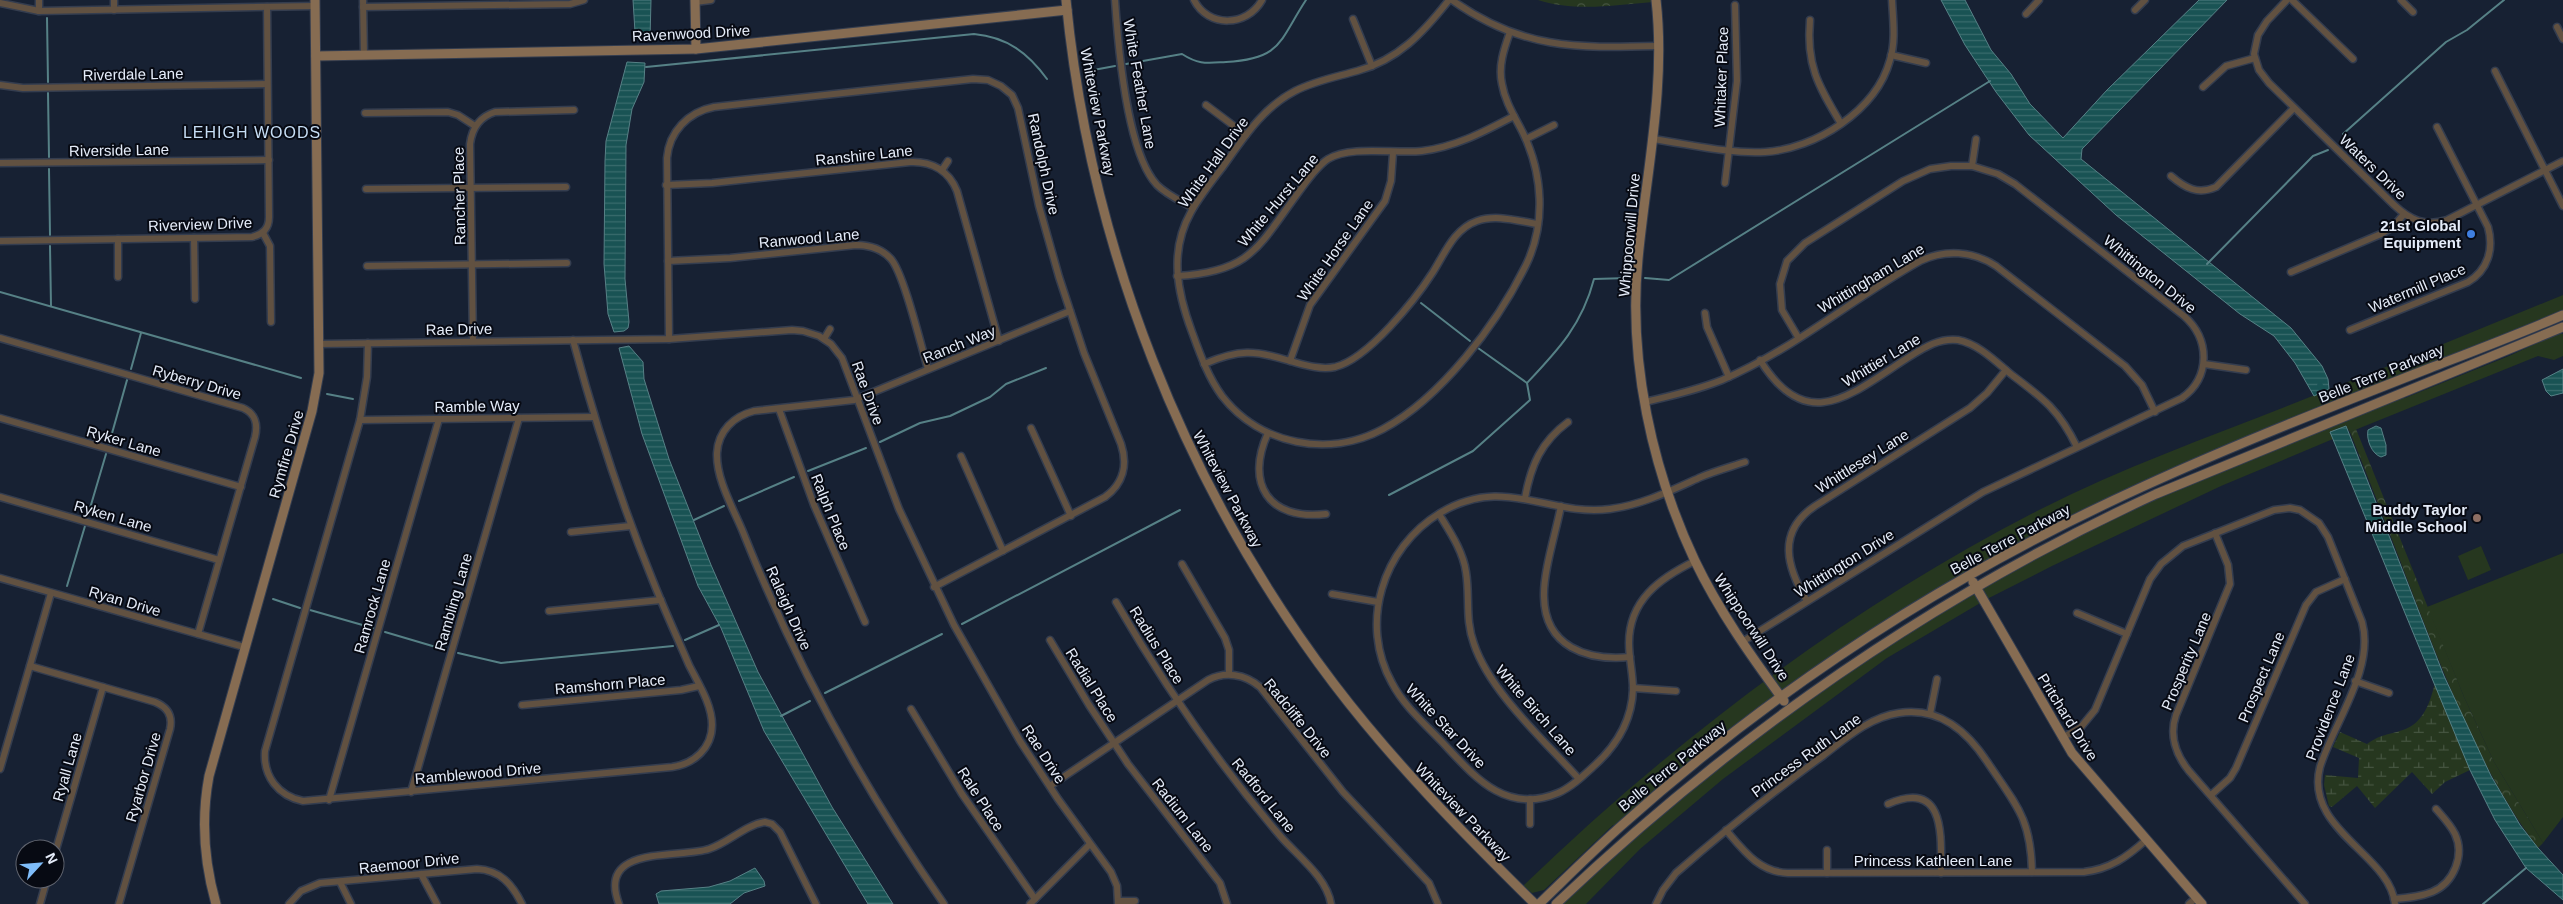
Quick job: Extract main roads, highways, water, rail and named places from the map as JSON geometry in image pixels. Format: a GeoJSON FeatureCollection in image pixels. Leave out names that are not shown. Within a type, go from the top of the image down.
{"type":"FeatureCollection","features":[{"type":"Feature","properties":{"kind":"waterway"},"geometry":{"type":"LineString","coordinates":[[1126,64],[1182,54],[1198,62],[1208,63],[1258,57],[1269,52],[1284,37],[1306,0]]}},
{"type":"Feature","properties":{"kind":"waterway"},"geometry":{"type":"LineString","coordinates":[[2343,134],[2446,42],[2467,30],[2504,0]]}},
{"type":"Feature","properties":{"kind":"waterway"},"geometry":{"type":"LineString","coordinates":[[47,18],[48,82]]}},
{"type":"Feature","properties":{"kind":"waterway"},"geometry":{"type":"LineString","coordinates":[[646,67],[974,34],[997,39],[1016,48],[1032,61],[1047,79]]}},
{"type":"Feature","properties":{"kind":"waterway"},"geometry":{"type":"LineString","coordinates":[[1088,71],[1115,66]]}},
{"type":"Feature","properties":{"kind":"waterway"},"geometry":{"type":"LineString","coordinates":[[1645,278],[1669,280],[1990,81]]}},
{"type":"Feature","properties":{"kind":"waterway"},"geometry":{"type":"LineString","coordinates":[[48,93],[49,157]]}},
{"type":"Feature","properties":{"kind":"waterway"},"geometry":{"type":"LineString","coordinates":[[2207,264],[2313,156],[2328,150]]}},
{"type":"Feature","properties":{"kind":"waterway"},"geometry":{"type":"LineString","coordinates":[[49,169],[50,235]]}},
{"type":"Feature","properties":{"kind":"waterway"},"geometry":{"type":"LineString","coordinates":[[50,246],[51,306]]}},
{"type":"Feature","properties":{"kind":"waterway"},"geometry":{"type":"LineString","coordinates":[[1389,495],[1473,451],[1530,400],[1527,383],[1568,336],[1583,310],[1594,279],[1629,278]]}},
{"type":"Feature","properties":{"kind":"waterway"},"geometry":{"type":"LineString","coordinates":[[0,292],[301,378]]}},
{"type":"Feature","properties":{"kind":"waterway"},"geometry":{"type":"LineString","coordinates":[[1421,303],[1470,341]]}},
{"type":"Feature","properties":{"kind":"waterway"},"geometry":{"type":"LineString","coordinates":[[131,369],[141,333]]}},
{"type":"Feature","properties":{"kind":"waterway"},"geometry":{"type":"LineString","coordinates":[[1478,348],[1527,383]]}},
{"type":"Feature","properties":{"kind":"waterway"},"geometry":{"type":"LineString","coordinates":[[880,442],[920,423],[950,416],[990,397],[1006,384],[1046,368]]}},
{"type":"Feature","properties":{"kind":"waterway"},"geometry":{"type":"LineString","coordinates":[[109,444],[127,380]]}},
{"type":"Feature","properties":{"kind":"waterway"},"geometry":{"type":"LineString","coordinates":[[2320,385],[2324,395]]}},
{"type":"Feature","properties":{"kind":"waterway"},"geometry":{"type":"LineString","coordinates":[[327,394],[353,399]]}},
{"type":"Feature","properties":{"kind":"waterway"},"geometry":{"type":"LineString","coordinates":[[808,471],[866,448]]}},
{"type":"Feature","properties":{"kind":"waterway"},"geometry":{"type":"LineString","coordinates":[[88,515],[106,454]]}},
{"type":"Feature","properties":{"kind":"waterway"},"geometry":{"type":"LineString","coordinates":[[739,501],[794,477]]}},
{"type":"Feature","properties":{"kind":"waterway"},"geometry":{"type":"LineString","coordinates":[[694,520],[724,506]]}},
{"type":"Feature","properties":{"kind":"waterway"},"geometry":{"type":"LineString","coordinates":[[962,624],[1180,510]]}},
{"type":"Feature","properties":{"kind":"waterway"},"geometry":{"type":"LineString","coordinates":[[67,586],[85,526]]}},
{"type":"Feature","properties":{"kind":"waterway"},"geometry":{"type":"LineString","coordinates":[[273,599],[300,608]]}},
{"type":"Feature","properties":{"kind":"waterway"},"geometry":{"type":"LineString","coordinates":[[310,610],[373,628]]}},
{"type":"Feature","properties":{"kind":"waterway"},"geometry":{"type":"LineString","coordinates":[[685,640],[719,625]]}},
{"type":"Feature","properties":{"kind":"waterway"},"geometry":{"type":"LineString","coordinates":[[385,632],[446,650]]}},
{"type":"Feature","properties":{"kind":"waterway"},"geometry":{"type":"LineString","coordinates":[[825,693],[942,634]]}},
{"type":"Feature","properties":{"kind":"waterway"},"geometry":{"type":"LineString","coordinates":[[458,653],[501,663],[673,646]]}},
{"type":"Feature","properties":{"kind":"waterway"},"geometry":{"type":"LineString","coordinates":[[781,716],[810,701]]}},
{"type":"Feature","properties":{"kind":"waterway"},"geometry":{"type":"LineString","coordinates":[[2483,904],[2526,868]]}},
{"type":"Feature","properties":{"kind":"place","name":"21st Global Equipment"},"geometry":{"type":"Point","coordinates":[2471,234]}},
{"type":"Feature","properties":{"kind":"place","name":"Buddy Taylor Middle School"},"geometry":{"type":"Point","coordinates":[2477,518]}},
{"type":"Feature","properties":{"kind":"district","name":"LEHIGH WOODS"},"geometry":{"type":"Point","coordinates":[252,132]}}]}
